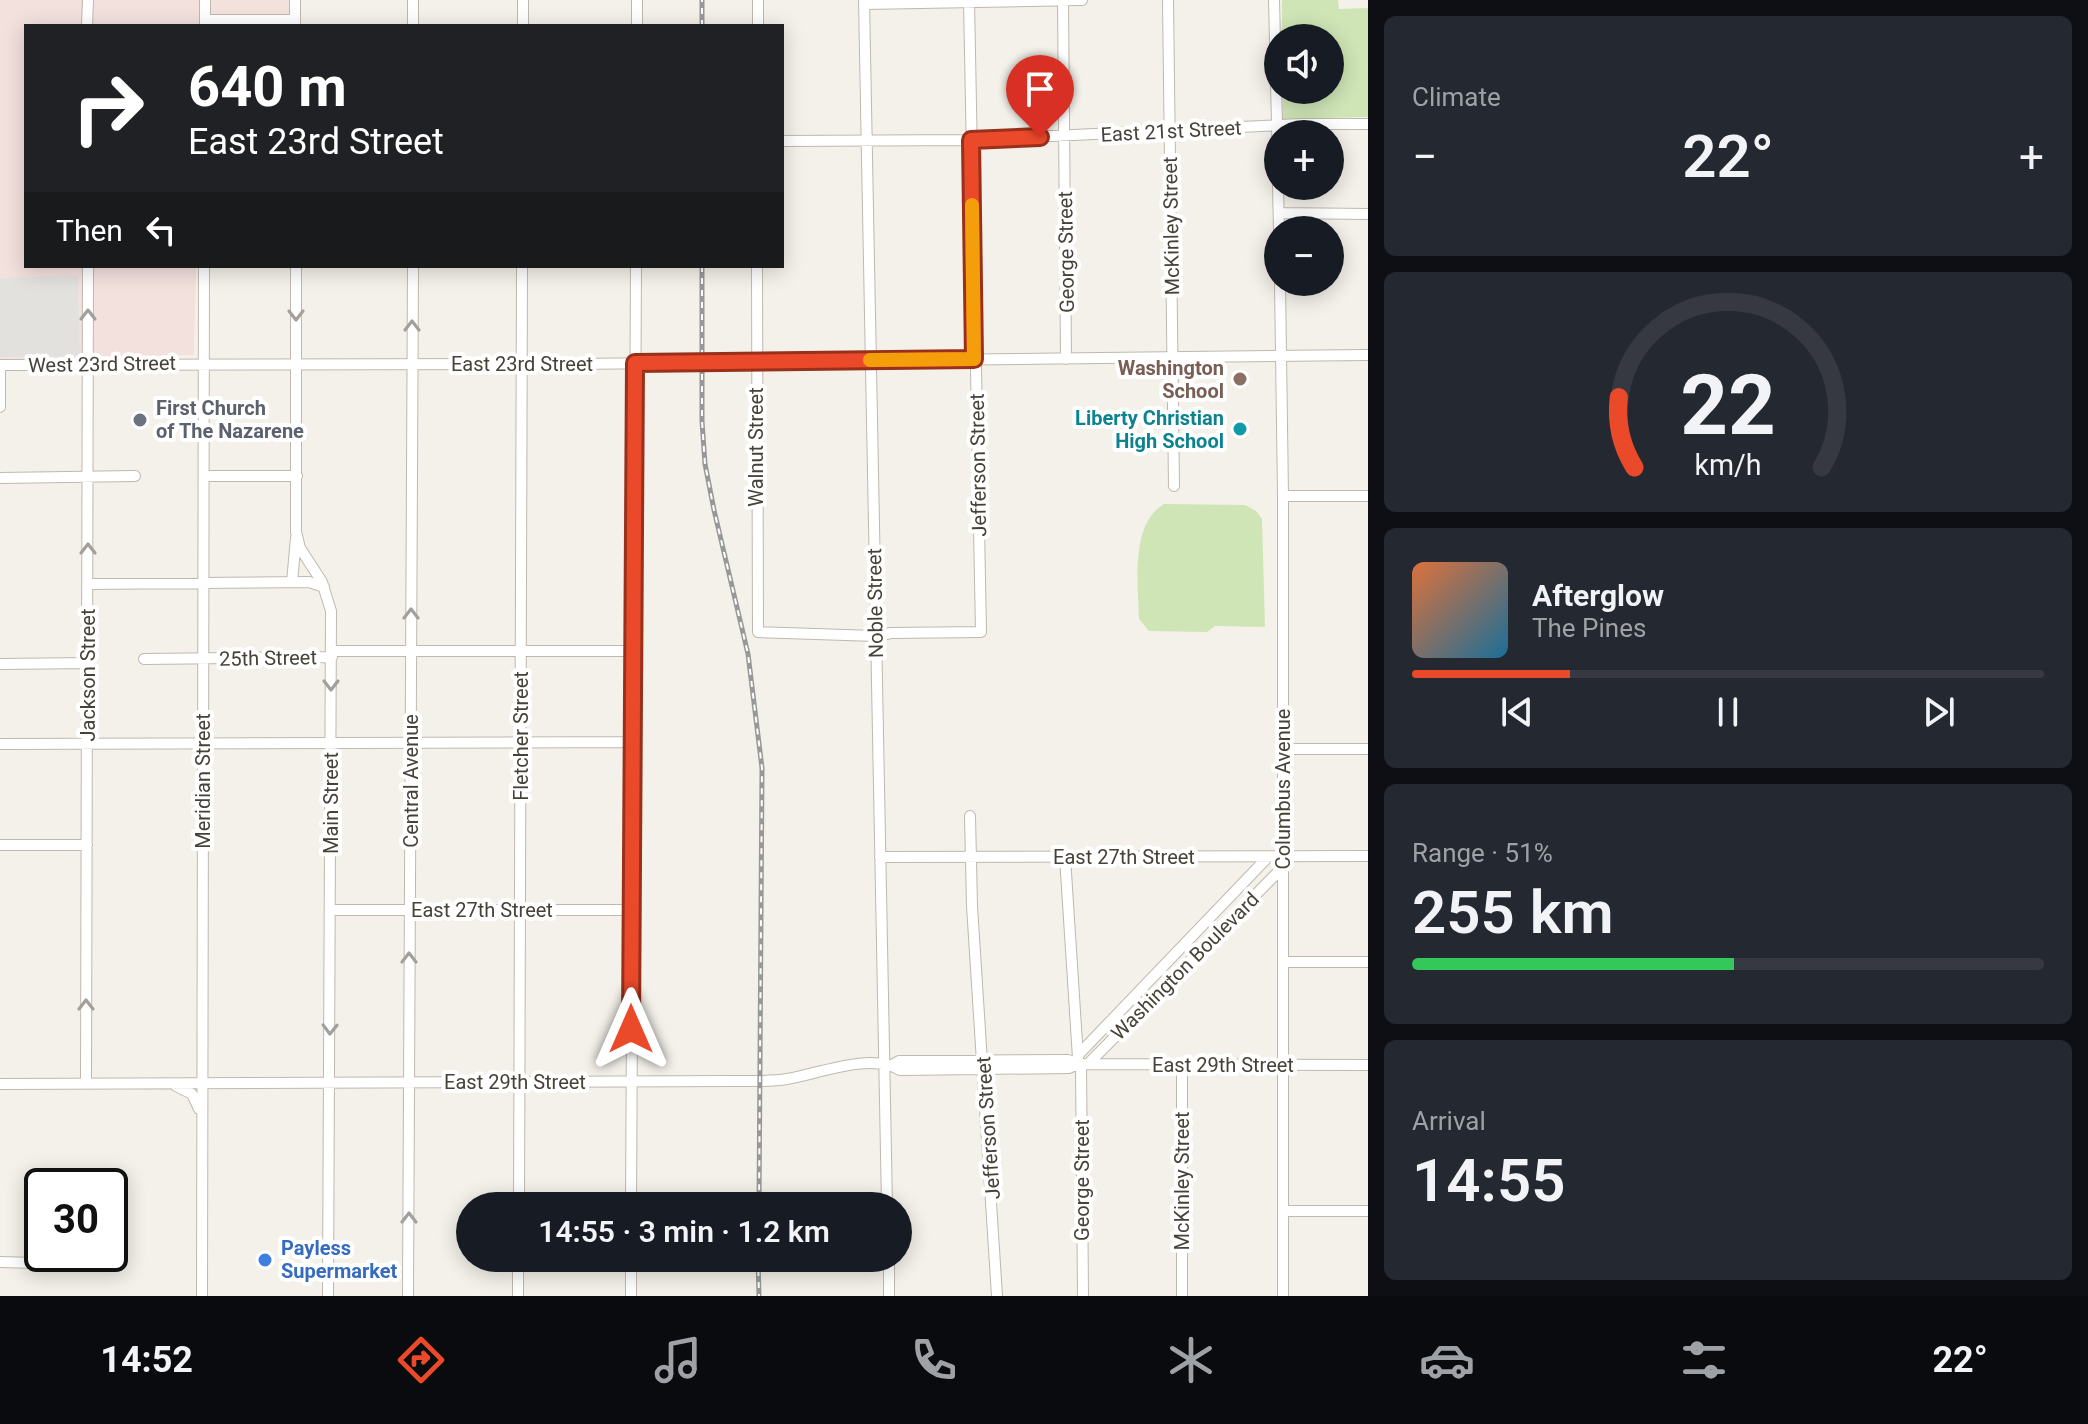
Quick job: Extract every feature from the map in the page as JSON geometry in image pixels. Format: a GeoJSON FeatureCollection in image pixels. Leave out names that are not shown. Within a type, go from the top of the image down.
{"type":"FeatureCollection","features":[{"type":"Feature","properties":{"kind":"street"},"geometry":{"type":"LineString","coordinates":[[87,24],[88,0]]}},
{"type":"Feature","properties":{"kind":"street"},"geometry":{"type":"LineString","coordinates":[[205,0],[205,23],[295,23],[295,0]]}},
{"type":"Feature","properties":{"kind":"street"},"geometry":{"type":"LineString","coordinates":[[413,0],[413,24]]}},
{"type":"Feature","properties":{"kind":"street"},"geometry":{"type":"LineString","coordinates":[[523,0],[523,24]]}},
{"type":"Feature","properties":{"kind":"street"},"geometry":{"type":"LineString","coordinates":[[637,0],[637,24]]}},
{"type":"Feature","properties":{"kind":"street"},"geometry":{"type":"LineString","coordinates":[[758,0],[758,24]]}},
{"type":"Feature","properties":{"kind":"street","name":"George Street"},"geometry":{"type":"LineString","coordinates":[[1063,0],[1066,359]]}},
{"type":"Feature","properties":{"kind":"street"},"geometry":{"type":"LineString","coordinates":[[864,2],[1082,0]]}},
{"type":"Feature","properties":{"kind":"street","name":"McKinley Street"},"geometry":{"type":"LineString","coordinates":[[1168,0],[1174,486]]}},
{"type":"Feature","properties":{"kind":"street"},"geometry":{"type":"LineString","coordinates":[[1274,0],[1277,120]]}},
{"type":"Feature","properties":{"kind":"street","name":"Jefferson Street"},"geometry":{"type":"LineString","coordinates":[[876,636],[891,633],[981,632],[969,1]]}},
{"type":"Feature","properties":{"kind":"street","name":"Noble Street"},"geometry":{"type":"LineString","coordinates":[[864,2],[880,857],[888,1065],[887,1192]]}},
{"type":"Feature","properties":{"kind":"street","name":"East 21st Street"},"geometry":{"type":"LineString","coordinates":[[1344,125],[1368,124]]}},
{"type":"Feature","properties":{"kind":"street","name":"East 21st Street"},"geometry":{"type":"LineString","coordinates":[[784,141],[971,140],[1264,127]]}},
{"type":"Feature","properties":{"kind":"street"},"geometry":{"type":"LineString","coordinates":[[1279,200],[1279,213],[1368,214]]}},
{"type":"Feature","properties":{"kind":"street","name":"Jackson Street"},"geometry":{"type":"LineString","coordinates":[[86,1083],[88,268]]}},
{"type":"Feature","properties":{"kind":"street","name":"Meridian Street"},"geometry":{"type":"LineString","coordinates":[[202,1296],[204,268]]}},
{"type":"Feature","properties":{"kind":"street","name":"Main Street"},"geometry":{"type":"LineString","coordinates":[[292,582],[297,476],[296,268]]}},
{"type":"Feature","properties":{"kind":"street","name":"Central Avenue"},"geometry":{"type":"LineString","coordinates":[[408,1296],[413,268]]}},
{"type":"Feature","properties":{"kind":"street","name":"Fletcher Street"},"geometry":{"type":"LineString","coordinates":[[519,1192],[522,268]]}},
{"type":"Feature","properties":{"kind":"street"},"geometry":{"type":"LineString","coordinates":[[631,1192],[636,268]]}},
{"type":"Feature","properties":{"kind":"street","name":"Walnut Street"},"geometry":{"type":"LineString","coordinates":[[757,268],[756,629],[761,634],[876,636]]}},
{"type":"Feature","properties":{"kind":"street","name":"Columbus Avenue"},"geometry":{"type":"LineString","coordinates":[[1280,296],[1283,1296]]}},
{"type":"Feature","properties":{"kind":"street","name":"East 23rd Street"},"geometry":{"type":"LineString","coordinates":[[204,364],[522,364],[1368,355]]}},
{"type":"Feature","properties":{"kind":"street","name":"West 23rd Street"},"geometry":{"type":"LineString","coordinates":[[0,365],[204,364]]}},
{"type":"Feature","properties":{"kind":"street"},"geometry":{"type":"LineString","coordinates":[[0,365],[0,407]]}},
{"type":"Feature","properties":{"kind":"street"},"geometry":{"type":"LineString","coordinates":[[0,478],[135,476]]}},
{"type":"Feature","properties":{"kind":"street"},"geometry":{"type":"LineString","coordinates":[[204,476],[297,476]]}},
{"type":"Feature","properties":{"kind":"street"},"geometry":{"type":"LineString","coordinates":[[1283,496],[1368,496]]}},
{"type":"Feature","properties":{"kind":"street","name":"Main Street"},"geometry":{"type":"LineString","coordinates":[[296,532],[300,548],[324,587],[331,611],[328,1296]]}},
{"type":"Feature","properties":{"kind":"street"},"geometry":{"type":"LineString","coordinates":[[88,584],[312,582],[324,587]]}},
{"type":"Feature","properties":{"kind":"street","name":"25th Street"},"geometry":{"type":"LineString","coordinates":[[144,659],[411,651],[633,651]]}},
{"type":"Feature","properties":{"kind":"street"},"geometry":{"type":"LineString","coordinates":[[0,664],[89,663]]}},
{"type":"Feature","properties":{"kind":"street"},"geometry":{"type":"LineString","coordinates":[[0,744],[634,742]]}},
{"type":"Feature","properties":{"kind":"street"},"geometry":{"type":"LineString","coordinates":[[1283,749],[1368,749]]}},
{"type":"Feature","properties":{"kind":"street","name":"Jefferson Street"},"geometry":{"type":"LineString","coordinates":[[970,816],[997,1296]]}},
{"type":"Feature","properties":{"kind":"street"},"geometry":{"type":"LineString","coordinates":[[0,845],[87,845]]}},
{"type":"Feature","properties":{"kind":"street","name":"East 27th Street"},"geometry":{"type":"LineString","coordinates":[[880,857],[1268,857],[1283,862],[1368,856]]}},
{"type":"Feature","properties":{"kind":"street","name":"George Street"},"geometry":{"type":"LineString","coordinates":[[1065,857],[1081,1062],[1083,1296]]}},
{"type":"Feature","properties":{"kind":"street","name":"Washington Boulevard"},"geometry":{"type":"LineString","coordinates":[[1081,1062],[1268,857]]}},
{"type":"Feature","properties":{"kind":"street","name":"Washington Boulevard"},"geometry":{"type":"LineString","coordinates":[[1081,1062],[1283,862]]}},
{"type":"Feature","properties":{"kind":"street","name":"East 27th Street"},"geometry":{"type":"LineString","coordinates":[[331,910],[633,910]]}},
{"type":"Feature","properties":{"kind":"street"},"geometry":{"type":"LineString","coordinates":[[1283,962],[1368,962]]}},
{"type":"Feature","properties":{"kind":"street","name":"East 29th Street"},"geometry":{"type":"LineString","coordinates":[[0,1084],[777,1080],[829,1068],[888,1065],[899,1061],[1069,1068],[1081,1062],[1182,1066],[1368,1065]]}},
{"type":"Feature","properties":{"kind":"street","name":"McKinley Street"},"geometry":{"type":"LineString","coordinates":[[1182,1066],[1182,1296]]}},
{"type":"Feature","properties":{"kind":"street"},"geometry":{"type":"LineString","coordinates":[[154,1083],[186,1089],[198,1104],[201,1120]]}},
{"type":"Feature","properties":{"kind":"street"},"geometry":{"type":"LineString","coordinates":[[1283,1211],[1368,1211]]}},
{"type":"Feature","properties":{"kind":"street"},"geometry":{"type":"LineString","coordinates":[[0,1262],[24,1263]]}},
{"type":"Feature","properties":{"kind":"street"},"geometry":{"type":"LineString","coordinates":[[518,1272],[518,1296]]}},
{"type":"Feature","properties":{"kind":"street"},"geometry":{"type":"LineString","coordinates":[[631,1272],[631,1296]]}},
{"type":"Feature","properties":{"kind":"street"},"geometry":{"type":"LineString","coordinates":[[889,1272],[889,1296]]}},
{"type":"Feature","properties":{"kind":"shaded area"},"geometry":{"type":"Polygon","coordinates":[[[0,0],[289,0],[289,24],[24,24],[24,268],[196,268],[194,355],[0,359],[0,0]]]}},
{"type":"Feature","properties":{"kind":"shaded area"},"geometry":{"type":"Polygon","coordinates":[[[78,276],[80,357],[0,357],[0,278],[78,276]]]}},
{"type":"Feature","properties":{"kind":"green space"},"geometry":{"type":"Polygon","coordinates":[[[1282,0],[1338,0],[1339,9],[1368,8],[1368,117],[1283,119],[1283,104],[1344,104],[1344,24],[1282,24],[1282,0]]]}},
{"type":"Feature","properties":{"kind":"green space"},"geometry":{"type":"Polygon","coordinates":[[[1164,504],[1245,505],[1256,511],[1262,519],[1265,627],[1215,626],[1207,632],[1149,631],[1139,619],[1138,556],[1141,540],[1153,513],[1164,504]]]}},
{"type":"Feature","properties":{"kind":"railway"},"geometry":{"type":"LineString","coordinates":[[702,0],[702,24]]}},
{"type":"Feature","properties":{"kind":"railway"},"geometry":{"type":"LineString","coordinates":[[702,268],[705,464],[748,654],[762,768],[759,1192]]}},
{"type":"Feature","properties":{"kind":"railway"},"geometry":{"type":"LineString","coordinates":[[758,1272],[759,1296]]}},
{"type":"Feature","properties":{"kind":"slow traffic"},"geometry":{"type":"LineString","coordinates":[[870,360],[974,359],[972,205]]}},
{"type":"Feature","properties":{"kind":"place","name":"Washington School"},"geometry":{"type":"Point","coordinates":[1240,379]}},
{"type":"Feature","properties":{"kind":"place","name":"First Church of The Nazarene"},"geometry":{"type":"Point","coordinates":[140,420]}},
{"type":"Feature","properties":{"kind":"place","name":"Liberty Christian High School"},"geometry":{"type":"Point","coordinates":[1240,429]}},
{"type":"Feature","properties":{"kind":"place","name":"Payless Supermarket"},"geometry":{"type":"Point","coordinates":[265,1260]}},
{"type":"Feature","properties":{"kind":"route"},"geometry":{"type":"LineString","coordinates":[[631,1029],[635,363],[974,359],[971,140],[1040,137]]}}]}
